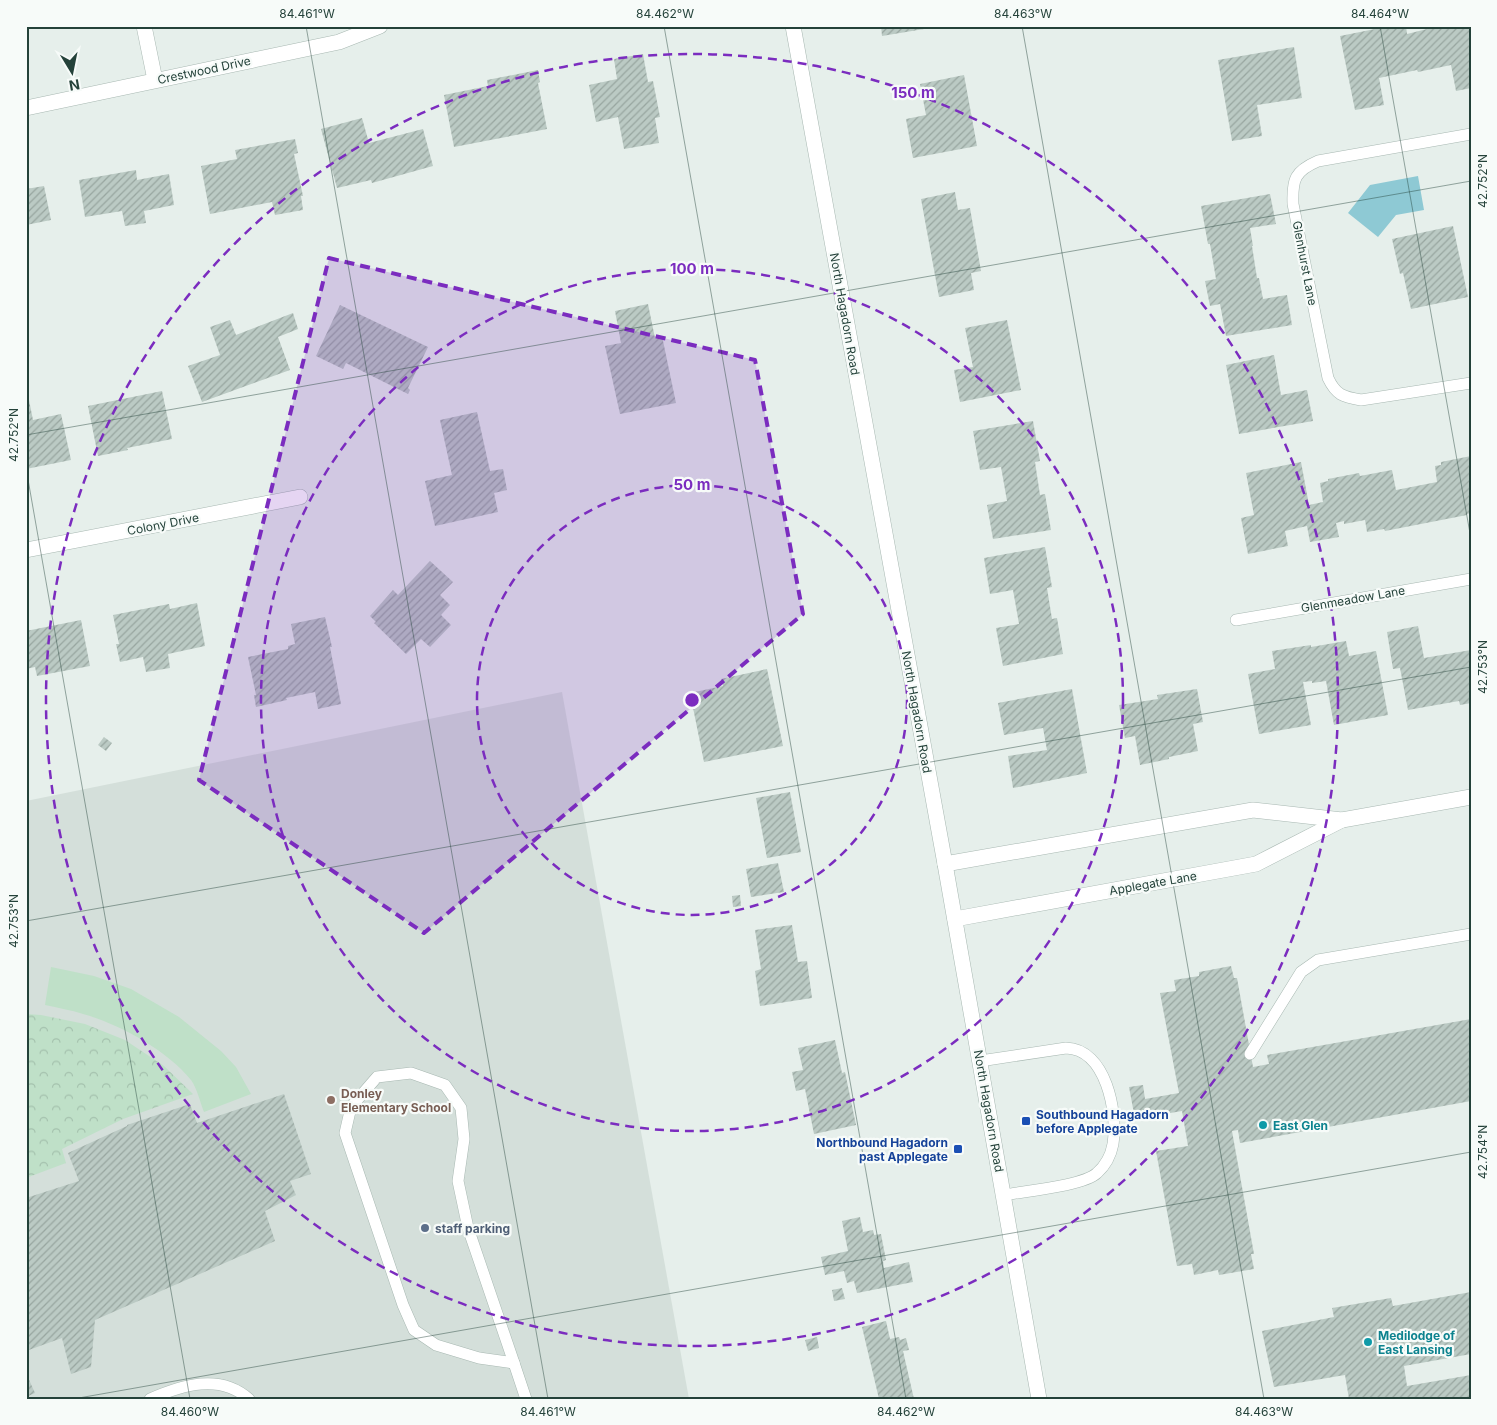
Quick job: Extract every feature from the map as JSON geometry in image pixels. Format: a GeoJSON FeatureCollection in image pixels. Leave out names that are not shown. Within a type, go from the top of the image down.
{"type":"FeatureCollection","features":[{"type":"Feature","properties":{"kind":"street"},"geometry":{"type":"LineString","coordinates":[[144,26],[155,80]]}},
{"type":"Feature","properties":{"kind":"street","name":"Crestwood Drive"},"geometry":{"type":"LineString","coordinates":[[26,108],[339,42],[380,26]]}},
{"type":"Feature","properties":{"kind":"street","name":"North Hagadorn Road"},"geometry":{"type":"LineString","coordinates":[[793,26],[955,919],[1039,1399]]}},
{"type":"Feature","properties":{"kind":"street","name":"Colony Drive"},"geometry":{"type":"LineString","coordinates":[[26,550],[300,497]]}},
{"type":"Feature","properties":{"kind":"street","name":"Applegate Lane"},"geometry":{"type":"LineString","coordinates":[[945,864],[1252,810],[1342,820],[1471,797]]}},
{"type":"Feature","properties":{"kind":"street","name":"Applegate Lane"},"geometry":{"type":"LineString","coordinates":[[955,919],[1256,864],[1342,820]]}},
{"type":"Feature","properties":{"kind":"lane","name":"Glenhurst Lane"},"geometry":{"type":"LineString","coordinates":[[1471,134],[1318,161],[1304,168],[1296,176],[1293,204],[1328,378],[1333,390],[1346,398],[1361,400],[1471,383]]}},
{"type":"Feature","properties":{"kind":"lane","name":"Glenmeadow Lane"},"geometry":{"type":"LineString","coordinates":[[1236,620],[1471,579]]}},
{"type":"Feature","properties":{"kind":"lane"},"geometry":{"type":"LineString","coordinates":[[1250,1054],[1302,972],[1318,960],[1471,934]]}},
{"type":"Feature","properties":{"kind":"lane"},"geometry":{"type":"LineString","coordinates":[[980,1062],[1075,1048],[1086,1053],[1102,1072],[1109,1092],[1114,1125],[1113,1144],[1105,1164],[1095,1175],[1083,1181],[1004,1195]]}},
{"type":"Feature","properties":{"kind":"lane"},"geometry":{"type":"LineString","coordinates":[[514,1363],[479,1358],[436,1345],[414,1330],[403,1304],[346,1133],[351,1107],[377,1077],[410,1074],[445,1085],[461,1108],[464,1139],[458,1181],[468,1228],[514,1363],[526,1399]]}},
{"type":"Feature","properties":{"kind":"lane"},"geometry":{"type":"LineString","coordinates":[[150,1399],[195,1383],[219,1384],[240,1391],[249,1399]]}},
{"type":"Feature","properties":{"kind":"highlighted area"},"geometry":{"type":"Polygon","coordinates":[[[329,258],[755,360],[803,614],[424,933],[199,780],[329,258]]]}},
{"type":"Feature","properties":{"kind":"shaded area","name":"Donley Elementary School"},"geometry":{"type":"Polygon","coordinates":[[[562,692],[689,1399],[26,1399],[26,801],[562,692]]]}},
{"type":"Feature","properties":{"kind":"green space"},"geometry":{"type":"Polygon","coordinates":[[[51,967],[94,976],[131,989],[179,1017],[221,1051],[236,1067],[251,1094],[204,1112],[191,1080],[169,1058],[156,1049],[127,1031],[97,1018],[45,1005],[51,967]]]}},
{"type":"Feature","properties":{"kind":"green space"},"geometry":{"type":"Polygon","coordinates":[[[26,1014],[41,1015],[85,1024],[125,1040],[164,1066],[193,1094],[123,1119],[62,1149],[66,1163],[26,1178],[26,1014]]]}},
{"type":"Feature","properties":{"kind":"water"},"geometry":{"type":"Polygon","coordinates":[[[1418,176],[1424,210],[1396,215],[1378,237],[1348,213],[1370,185],[1418,176]]]}},
{"type":"Feature","properties":{"kind":"building"},"geometry":{"type":"Polygon","coordinates":[[[881,26],[936,26],[936,27],[882,36],[881,26]]]}},
{"type":"Feature","properties":{"kind":"building"},"geometry":{"type":"Polygon","coordinates":[[[1390,26],[1406,26],[1407,34],[1439,26],[1471,26],[1471,88],[1456,91],[1451,65],[1418,72],[1417,70],[1379,78],[1384,105],[1355,110],[1340,36],[1390,26]]]}},
{"type":"Feature","properties":{"kind":"building"},"geometry":{"type":"Polygon","coordinates":[[[1294,47],[1302,98],[1257,105],[1262,136],[1232,141],[1218,60],[1294,47]]]}},
{"type":"Feature","properties":{"kind":"building"},"geometry":{"type":"Polygon","coordinates":[[[643,54],[648,82],[653,81],[660,117],[655,118],[659,143],[624,149],[618,117],[596,122],[589,85],[617,79],[614,59],[643,54]]]}},
{"type":"Feature","properties":{"kind":"building"},"geometry":{"type":"Polygon","coordinates":[[[538,70],[540,82],[538,83],[547,129],[454,147],[444,95],[488,86],[487,80],[538,70]]]}},
{"type":"Feature","properties":{"kind":"building"},"geometry":{"type":"Polygon","coordinates":[[[964,75],[977,146],[913,158],[906,119],[926,115],[920,84],[964,75]]]}},
{"type":"Feature","properties":{"kind":"building"},"geometry":{"type":"Polygon","coordinates":[[[362,118],[369,143],[423,129],[433,166],[372,183],[371,180],[337,188],[321,129],[362,118]]]}},
{"type":"Feature","properties":{"kind":"building"},"geometry":{"type":"Polygon","coordinates":[[[295,139],[298,153],[294,154],[303,196],[301,196],[303,210],[275,215],[272,202],[210,214],[201,166],[237,159],[235,150],[295,139]]]}},
{"type":"Feature","properties":{"kind":"building"},"geometry":{"type":"Polygon","coordinates":[[[136,170],[137,180],[169,174],[174,205],[144,211],[146,223],[125,226],[122,211],[85,217],[79,180],[136,170]]]}},
{"type":"Feature","properties":{"kind":"building"},"geometry":{"type":"Polygon","coordinates":[[[44,186],[51,220],[26,225],[26,189],[44,186]]]}},
{"type":"Feature","properties":{"kind":"building"},"geometry":{"type":"Polygon","coordinates":[[[955,192],[958,210],[970,208],[981,271],[971,273],[974,290],[939,297],[921,199],[955,192]]]}},
{"type":"Feature","properties":{"kind":"building"},"geometry":{"type":"Polygon","coordinates":[[[1270,194],[1276,224],[1250,228],[1257,278],[1259,278],[1263,299],[1287,295],[1292,325],[1226,336],[1220,304],[1210,306],[1205,281],[1216,279],[1201,206],[1270,194]]]}},
{"type":"Feature","properties":{"kind":"building"},"geometry":{"type":"Polygon","coordinates":[[[1453,226],[1468,297],[1411,309],[1403,273],[1400,274],[1392,239],[1453,226]]]}},
{"type":"Feature","properties":{"kind":"building"},"geometry":{"type":"Polygon","coordinates":[[[648,304],[655,338],[662,336],[676,403],[620,414],[605,346],[621,343],[615,311],[648,304]]]}},
{"type":"Feature","properties":{"kind":"building"},"geometry":{"type":"Polygon","coordinates":[[[340,305],[428,347],[408,388],[410,390],[408,394],[346,363],[343,369],[316,356],[340,305]]]}},
{"type":"Feature","properties":{"kind":"building"},"geometry":{"type":"Polygon","coordinates":[[[293,313],[298,329],[278,337],[290,370],[202,402],[188,366],[220,355],[210,327],[230,320],[236,335],[293,313]]]}},
{"type":"Feature","properties":{"kind":"building"},"geometry":{"type":"Polygon","coordinates":[[[1007,320],[1021,390],[960,402],[954,370],[973,367],[965,328],[1007,320]]]}},
{"type":"Feature","properties":{"kind":"building"},"geometry":{"type":"Polygon","coordinates":[[[1274,355],[1281,395],[1307,390],[1313,421],[1239,434],[1226,365],[1274,355]]]}},
{"type":"Feature","properties":{"kind":"building"},"geometry":{"type":"Polygon","coordinates":[[[162,391],[172,439],[98,456],[88,406],[162,391]]]}},
{"type":"Feature","properties":{"kind":"building"},"geometry":{"type":"Polygon","coordinates":[[[29,400],[33,420],[61,414],[71,460],[26,469],[26,401],[29,400]]]}},
{"type":"Feature","properties":{"kind":"building"},"geometry":{"type":"Polygon","coordinates":[[[477,412],[490,471],[503,469],[507,490],[494,493],[498,512],[435,526],[425,481],[452,475],[440,420],[477,412]]]}},
{"type":"Feature","properties":{"kind":"building"},"geometry":{"type":"Polygon","coordinates":[[[1033,421],[1040,461],[1035,462],[1040,495],[1045,494],[1051,530],[993,539],[987,505],[1007,501],[1001,467],[980,470],[973,431],[1033,421]]]}},
{"type":"Feature","properties":{"kind":"building"},"geometry":{"type":"Polygon","coordinates":[[[1471,456],[1471,513],[1467,515],[1385,531],[1384,529],[1367,532],[1365,520],[1344,524],[1344,521],[1336,523],[1339,537],[1310,542],[1307,526],[1285,531],[1288,546],[1248,554],[1241,518],[1254,515],[1246,473],[1301,462],[1309,505],[1323,502],[1320,483],[1328,481],[1328,479],[1359,473],[1360,476],[1392,470],[1396,490],[1437,482],[1435,466],[1441,465],[1441,462],[1471,456]]]}},
{"type":"Feature","properties":{"kind":"building"},"geometry":{"type":"Polygon","coordinates":[[[1045,547],[1052,587],[1047,588],[1052,619],[1057,618],[1063,654],[1003,666],[996,628],[1019,624],[1013,590],[990,594],[984,558],[1045,547]]]}},
{"type":"Feature","properties":{"kind":"building"},"geometry":{"type":"Polygon","coordinates":[[[430,561],[453,582],[440,595],[450,605],[441,615],[451,625],[430,647],[421,639],[406,654],[374,623],[376,622],[370,616],[393,590],[398,595],[430,561]]]}},
{"type":"Feature","properties":{"kind":"building"},"geometry":{"type":"Polygon","coordinates":[[[197,603],[205,646],[168,654],[170,668],[146,672],[143,657],[120,662],[116,644],[119,644],[113,615],[169,604],[170,609],[197,603]]]}},
{"type":"Feature","properties":{"kind":"building"},"geometry":{"type":"Polygon","coordinates":[[[325,617],[341,704],[318,709],[315,692],[256,707],[254,695],[256,695],[248,657],[288,649],[288,646],[295,644],[291,624],[325,617]]]}},
{"type":"Feature","properties":{"kind":"building"},"geometry":{"type":"Polygon","coordinates":[[[81,620],[90,666],[37,676],[35,667],[26,669],[26,631],[81,620]]]}},
{"type":"Feature","properties":{"kind":"building"},"geometry":{"type":"Polygon","coordinates":[[[1418,626],[1424,658],[1471,650],[1471,703],[1460,705],[1459,701],[1408,710],[1400,668],[1393,669],[1387,632],[1418,626]]]}},
{"type":"Feature","properties":{"kind":"building"},"geometry":{"type":"Polygon","coordinates":[[[1346,641],[1349,656],[1376,651],[1388,715],[1334,725],[1326,681],[1303,682],[1311,725],[1259,734],[1248,674],[1275,669],[1272,651],[1346,641]]]}},
{"type":"Feature","properties":{"kind":"building"},"geometry":{"type":"Polygon","coordinates":[[[767,669],[783,746],[704,762],[690,693],[723,686],[721,679],[767,669]]]}},
{"type":"Feature","properties":{"kind":"building"},"geometry":{"type":"Polygon","coordinates":[[[1072,689],[1087,773],[1013,788],[1008,756],[1047,750],[1043,728],[1004,735],[998,703],[1072,689]]]}},
{"type":"Feature","properties":{"kind":"building"},"geometry":{"type":"Polygon","coordinates":[[[1197,689],[1203,722],[1193,724],[1198,751],[1140,765],[1135,736],[1125,738],[1119,705],[1158,699],[1157,695],[1197,689]]]}},
{"type":"Feature","properties":{"kind":"building"},"geometry":{"type":"Polygon","coordinates":[[[104,737],[112,743],[106,751],[98,745],[104,737]]]}},
{"type":"Feature","properties":{"kind":"building"},"geometry":{"type":"Polygon","coordinates":[[[790,792],[801,852],[767,858],[756,798],[790,792]]]}},
{"type":"Feature","properties":{"kind":"building"},"geometry":{"type":"Polygon","coordinates":[[[778,863],[784,892],[751,897],[746,869],[778,863]]]}},
{"type":"Feature","properties":{"kind":"building"},"geometry":{"type":"Polygon","coordinates":[[[740,895],[741,906],[733,907],[732,896],[740,895]]]}},
{"type":"Feature","properties":{"kind":"building"},"geometry":{"type":"Polygon","coordinates":[[[792,925],[798,962],[807,961],[812,998],[760,1006],[755,971],[761,969],[755,930],[792,925]]]}},
{"type":"Feature","properties":{"kind":"building","name":"East Glen"},"geometry":{"type":"Polygon","coordinates":[[[1231,966],[1234,978],[1237,978],[1253,1067],[1269,1064],[1267,1055],[1471,1019],[1471,1101],[1240,1143],[1238,1130],[1232,1131],[1254,1254],[1251,1254],[1254,1269],[1219,1275],[1218,1270],[1194,1275],[1192,1264],[1177,1266],[1156,1151],[1188,1146],[1182,1111],[1135,1119],[1129,1087],[1143,1085],[1145,1099],[1179,1093],[1160,993],[1176,991],[1174,980],[1199,976],[1199,972],[1231,966]]]}},
{"type":"Feature","properties":{"kind":"building"},"geometry":{"type":"Polygon","coordinates":[[[835,1040],[842,1073],[845,1072],[856,1125],[814,1134],[805,1089],[796,1091],[792,1072],[803,1070],[798,1048],[835,1040]]]}},
{"type":"Feature","properties":{"kind":"building"},"geometry":{"type":"Polygon","coordinates":[[[284,1094],[311,1174],[290,1181],[296,1195],[265,1211],[275,1241],[95,1320],[91,1367],[71,1374],[62,1338],[26,1351],[26,1198],[79,1181],[68,1153],[127,1125],[190,1104],[197,1123],[284,1094]]]}},
{"type":"Feature","properties":{"kind":"building"},"geometry":{"type":"Polygon","coordinates":[[[860,1217],[863,1232],[873,1230],[874,1235],[881,1234],[886,1260],[883,1261],[884,1268],[909,1262],[913,1282],[857,1293],[854,1281],[847,1283],[844,1271],[825,1275],[821,1257],[848,1251],[842,1221],[860,1217]]]}},
{"type":"Feature","properties":{"kind":"building"},"geometry":{"type":"Polygon","coordinates":[[[842,1288],[845,1299],[834,1301],[832,1290],[842,1288]]]}},
{"type":"Feature","properties":{"kind":"building","name":"Medilodge of East Lansing"},"geometry":{"type":"Polygon","coordinates":[[[1471,1292],[1471,1354],[1404,1366],[1407,1386],[1471,1375],[1471,1399],[1349,1399],[1345,1375],[1274,1387],[1262,1331],[1334,1317],[1332,1308],[1391,1298],[1393,1306],[1471,1292]]]}},
{"type":"Feature","properties":{"kind":"building"},"geometry":{"type":"Polygon","coordinates":[[[886,1321],[890,1339],[899,1337],[900,1340],[906,1338],[909,1350],[903,1351],[914,1399],[879,1399],[862,1327],[886,1321]]]}},
{"type":"Feature","properties":{"kind":"building"},"geometry":{"type":"Polygon","coordinates":[[[817,1337],[819,1348],[808,1351],[805,1340],[817,1337]]]}},
{"type":"Feature","properties":{"kind":"building"},"geometry":{"type":"Polygon","coordinates":[[[26,1373],[35,1393],[26,1397],[26,1373]]]}},
{"type":"Feature","properties":{"kind":"place","name":"Donley Elementary School"},"geometry":{"type":"Point","coordinates":[331,1100]}},
{"type":"Feature","properties":{"kind":"place","name":"Southbound Hagadorn before Applegate"},"geometry":{"type":"Point","coordinates":[1026,1121]}},
{"type":"Feature","properties":{"kind":"place","name":"East Glen"},"geometry":{"type":"Point","coordinates":[1263,1125]}},
{"type":"Feature","properties":{"kind":"place","name":"Northbound Hagadorn past Applegate"},"geometry":{"type":"Point","coordinates":[958,1149]}},
{"type":"Feature","properties":{"kind":"place","name":"staff parking"},"geometry":{"type":"Point","coordinates":[425,1228]}},
{"type":"Feature","properties":{"kind":"place","name":"Medilodge of East Lansing"},"geometry":{"type":"Point","coordinates":[1368,1342]}}]}
